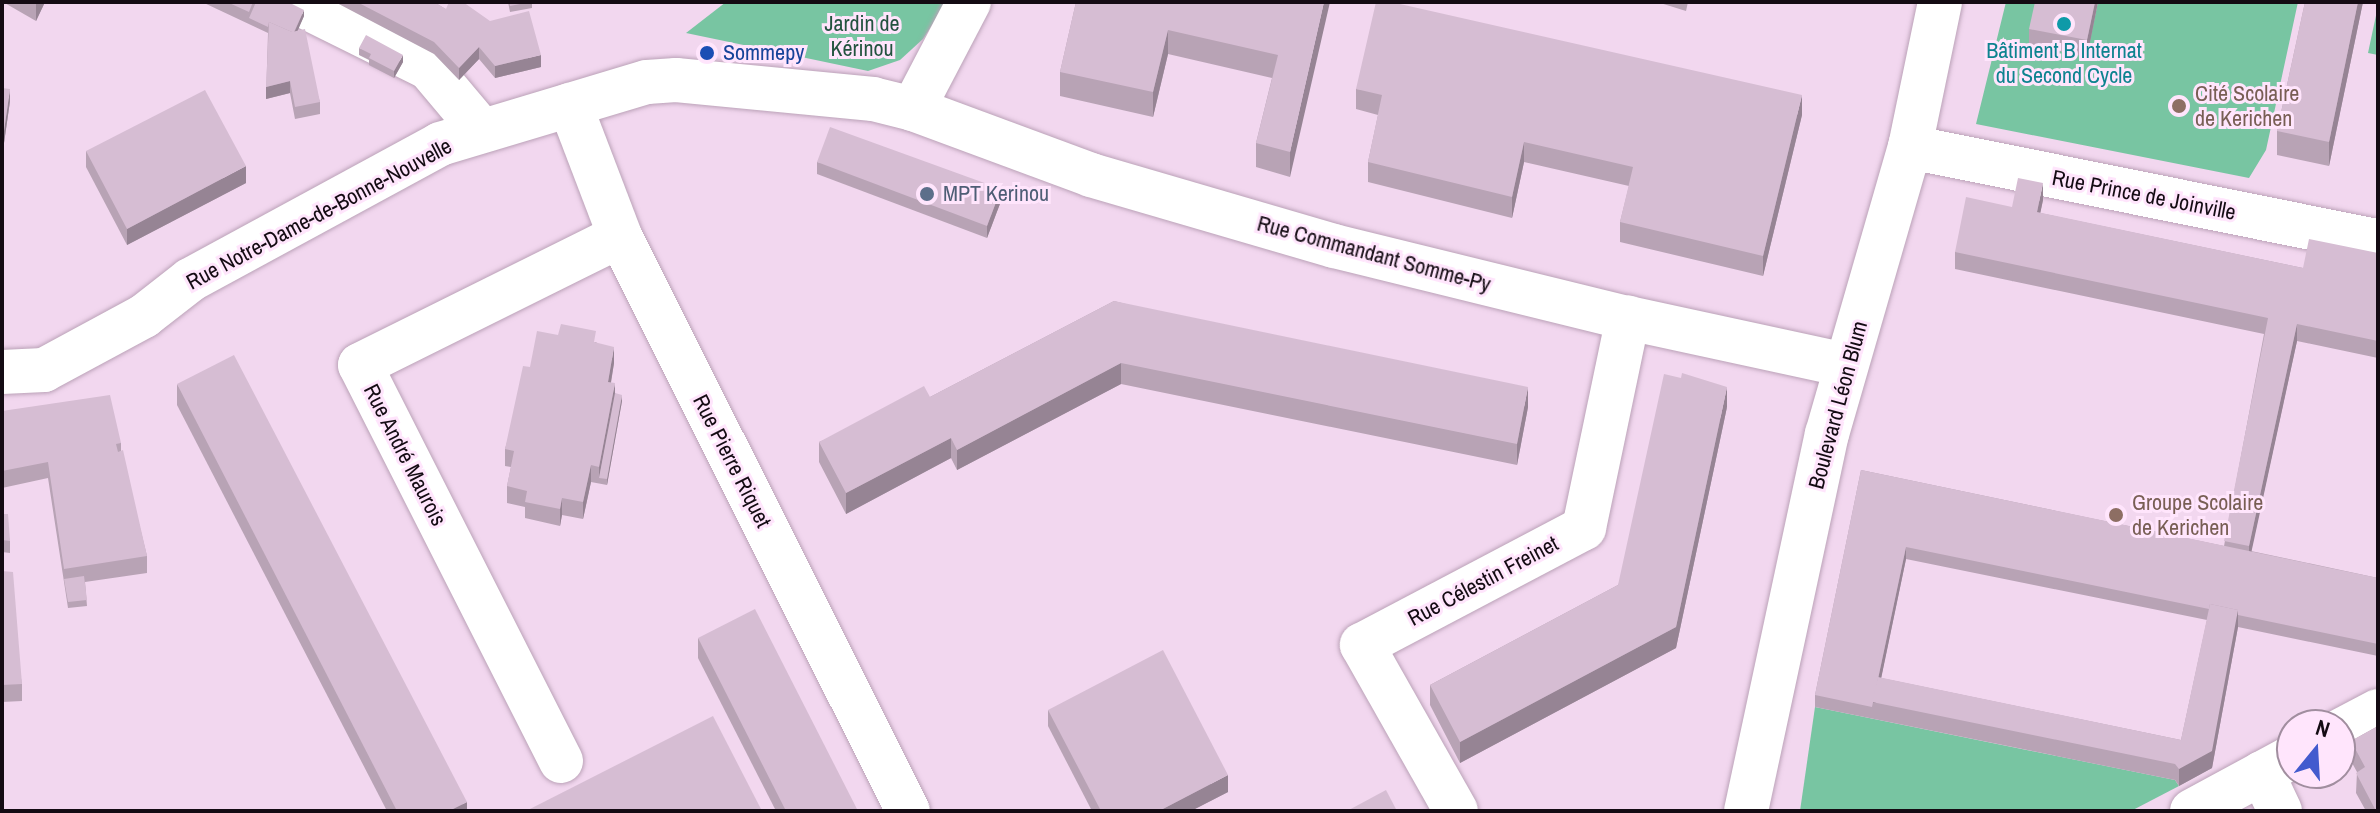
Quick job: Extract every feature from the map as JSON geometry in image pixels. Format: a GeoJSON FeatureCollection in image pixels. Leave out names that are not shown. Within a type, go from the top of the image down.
{"type":"FeatureCollection","features":[{"type":"Feature","properties":{"kind":"street"},"geometry":{"type":"LineString","coordinates":[[296,2],[429,68],[482,131]]}},
{"type":"Feature","properties":{"kind":"street"},"geometry":{"type":"LineString","coordinates":[[913,109],[969,2]]}},
{"type":"Feature","properties":{"kind":"street","name":"Boulevard Léon Blum"},"geometry":{"type":"LineString","coordinates":[[1746,811],[1814,488],[1846,365],[1910,147],[1940,2]]}},
{"type":"Feature","properties":{"kind":"street","name":"Rue Notre-Dame-de-Bonne-Nouvelle"},"geometry":{"type":"LineString","coordinates":[[2,372],[44,370],[144,316],[204,272],[440,144],[647,82],[676,80],[873,99],[913,109]]}},
{"type":"Feature","properties":{"kind":"street","name":"Rue Pierre Riquet"},"geometry":{"type":"LineString","coordinates":[[570,105],[620,236],[908,811]]}},
{"type":"Feature","properties":{"kind":"street","name":"Rue Commandant Somme-Py"},"geometry":{"type":"LineString","coordinates":[[913,109],[1091,175],[1307,239],[1628,318],[1846,365]]}},
{"type":"Feature","properties":{"kind":"street","name":"Rue Prince de Joinville"},"geometry":{"type":"LineString","coordinates":[[1910,147],[2378,241]]}},
{"type":"Feature","properties":{"kind":"street","name":"Rue André Maurois"},"geometry":{"type":"LineString","coordinates":[[561,761],[360,365],[620,236]]}},
{"type":"Feature","properties":{"kind":"street","name":"Rue Célestin Freinet"},"geometry":{"type":"LineString","coordinates":[[1456,811],[1362,645],[1584,528],[1628,318]]}},
{"type":"Feature","properties":{"kind":"street"},"geometry":{"type":"LineString","coordinates":[[2356,723],[2378,711]]}},
{"type":"Feature","properties":{"kind":"street"},"geometry":{"type":"LineString","coordinates":[[2192,811],[2276,781]]}},
{"type":"Feature","properties":{"kind":"green space","name":"Jardin de Kérinou"},"geometry":{"type":"Polygon","coordinates":[[[726,2],[947,2],[923,39],[900,60],[868,71],[686,33],[726,2]]]}},
{"type":"Feature","properties":{"kind":"green space","name":"Cité Scolaire de Kerichen"},"geometry":{"type":"Polygon","coordinates":[[[2006,2],[2039,2],[2086,57],[2098,2],[2298,2],[2266,150],[2249,178],[1976,124],[2006,2]]]}},
{"type":"Feature","properties":{"kind":"green space"},"geometry":{"type":"Polygon","coordinates":[[[2378,6],[2378,55],[2368,53],[2378,6]]]}},
{"type":"Feature","properties":{"kind":"green space"},"geometry":{"type":"Polygon","coordinates":[[[1815,707],[2175,780],[2179,786],[2131,811],[1800,811],[1815,707]]]}},
{"type":"Feature","properties":{"kind":"building"},"geometry":{"type":"Polygon","coordinates":[[[227,2],[253,2],[249,12],[227,2]]]}},
{"type":"Feature","properties":{"kind":"building"},"geometry":{"type":"Polygon","coordinates":[[[256,2],[288,2],[304,10],[292,32],[269,22],[268,27],[249,18],[256,2]]]}},
{"type":"Feature","properties":{"kind":"building"},"geometry":{"type":"Polygon","coordinates":[[[357,2],[434,2],[446,9],[449,2],[463,2],[490,21],[529,11],[541,55],[495,66],[479,47],[459,68],[434,42],[357,2]]]}},
{"type":"Feature","properties":{"kind":"building"},"geometry":{"type":"Polygon","coordinates":[[[509,2],[530,2],[510,6],[509,2]]]}},
{"type":"Feature","properties":{"kind":"building"},"geometry":{"type":"Polygon","coordinates":[[[1076,2],[1324,2],[1290,152],[1256,143],[1278,55],[1168,30],[1153,92],[1060,72],[1076,2]]]}},
{"type":"Feature","properties":{"kind":"building"},"geometry":{"type":"Polygon","coordinates":[[[1376,2],[1391,2],[1802,95],[1763,256],[1620,222],[1633,167],[1524,142],[1512,197],[1368,162],[1382,95],[1356,89],[1376,2]]]}},
{"type":"Feature","properties":{"kind":"building","name":"Bâtiment B Internat du Second Cycle"},"geometry":{"type":"Polygon","coordinates":[[[2035,2],[2095,2],[2087,40],[2029,29],[2035,2]]]}},
{"type":"Feature","properties":{"kind":"building"},"geometry":{"type":"Polygon","coordinates":[[[2305,2],[2358,2],[2329,142],[2277,131],[2305,2]]]}},
{"type":"Feature","properties":{"kind":"building"},"geometry":{"type":"Polygon","coordinates":[[[269,22],[292,32],[305,29],[320,102],[295,107],[290,81],[266,87],[269,22]]]}},
{"type":"Feature","properties":{"kind":"building"},"geometry":{"type":"Polygon","coordinates":[[[366,35],[403,55],[394,71],[369,58],[371,54],[359,48],[366,35]]]}},
{"type":"Feature","properties":{"kind":"building"},"geometry":{"type":"Polygon","coordinates":[[[2,88],[10,89],[4,131],[2,131],[2,88]]]}},
{"type":"Feature","properties":{"kind":"building"},"geometry":{"type":"Polygon","coordinates":[[[205,90],[246,166],[127,229],[86,151],[205,90]]]}},
{"type":"Feature","properties":{"kind":"building","name":"MPT Kerinou"},"geometry":{"type":"Polygon","coordinates":[[[830,127],[1001,189],[987,226],[817,162],[830,127]]]}},
{"type":"Feature","properties":{"kind":"building"},"geometry":{"type":"Polygon","coordinates":[[[2018,178],[2043,183],[2037,212],[2303,268],[2309,239],[2378,253],[2378,341],[2297,324],[2249,546],[2224,541],[2268,318],[1955,252],[1966,197],[2012,207],[2018,178]]]}},
{"type":"Feature","properties":{"kind":"building"},"geometry":{"type":"Polygon","coordinates":[[[1114,301],[1528,387],[1517,444],[1121,363],[957,450],[951,438],[846,493],[819,442],[924,386],[930,397],[1114,301]]]}},
{"type":"Feature","properties":{"kind":"building"},"geometry":{"type":"Polygon","coordinates":[[[561,324],[596,331],[594,342],[614,347],[608,382],[615,383],[599,467],[591,465],[583,502],[562,498],[560,509],[525,502],[527,491],[507,486],[514,451],[505,449],[523,366],[530,367],[537,331],[558,335],[561,324]]]}},
{"type":"Feature","properties":{"kind":"building"},"geometry":{"type":"Polygon","coordinates":[[[234,355],[467,802],[449,811],[397,811],[177,384],[234,355]]]}},
{"type":"Feature","properties":{"kind":"building"},"geometry":{"type":"Polygon","coordinates":[[[1682,373],[1727,387],[1676,627],[1460,742],[1430,685],[1618,585],[1664,374],[1681,378],[1682,373]]]}},
{"type":"Feature","properties":{"kind":"building"},"geometry":{"type":"Polygon","coordinates":[[[615,393],[622,395],[607,479],[599,478],[615,393]]]}},
{"type":"Feature","properties":{"kind":"building"},"geometry":{"type":"Polygon","coordinates":[[[110,395],[121,443],[116,444],[118,452],[123,450],[147,556],[64,569],[48,462],[2,471],[2,411],[110,395]]]}},
{"type":"Feature","properties":{"kind":"building"},"geometry":{"type":"Polygon","coordinates":[[[1861,470],[2378,578],[2378,644],[2238,615],[2238,610],[2210,604],[2209,609],[1906,547],[1872,707],[1815,695],[1861,470]]]}},
{"type":"Feature","properties":{"kind":"building"},"geometry":{"type":"Polygon","coordinates":[[[2,514],[8,514],[10,541],[2,540],[2,514]]]}},
{"type":"Feature","properties":{"kind":"building"},"geometry":{"type":"Polygon","coordinates":[[[2,571],[13,572],[22,684],[2,685],[2,571]]]}},
{"type":"Feature","properties":{"kind":"building"},"geometry":{"type":"Polygon","coordinates":[[[84,576],[87,600],[68,602],[64,579],[84,576]]]}},
{"type":"Feature","properties":{"kind":"building"},"geometry":{"type":"Polygon","coordinates":[[[2210,604],[2238,610],[2212,751],[2179,769],[2175,764],[1872,702],[1878,677],[2181,740],[2210,604]]]}},
{"type":"Feature","properties":{"kind":"building"},"geometry":{"type":"Polygon","coordinates":[[[755,609],[858,811],[786,811],[698,638],[755,609]]]}},
{"type":"Feature","properties":{"kind":"building"},"geometry":{"type":"Polygon","coordinates":[[[1163,650],[1228,775],[1159,811],[1101,811],[1048,710],[1163,650]]]}},
{"type":"Feature","properties":{"kind":"building"},"geometry":{"type":"Polygon","coordinates":[[[713,716],[762,811],[526,811],[713,716]]]}},
{"type":"Feature","properties":{"kind":"building"},"geometry":{"type":"Polygon","coordinates":[[[2378,726],[2378,811],[2356,773],[2365,767],[2356,750],[2356,738],[2378,726]]]}},
{"type":"Feature","properties":{"kind":"building"},"geometry":{"type":"Polygon","coordinates":[[[1386,790],[1397,811],[1347,811],[1386,790]]]}},
{"type":"Feature","properties":{"kind":"place","name":"Bâtiment B Internat du Second Cycle"},"geometry":{"type":"Point","coordinates":[2064,24]}},
{"type":"Feature","properties":{"kind":"place","name":"Sommepy"},"geometry":{"type":"Point","coordinates":[707,53]}},
{"type":"Feature","properties":{"kind":"place","name":"Cité Scolaire de Kerichen"},"geometry":{"type":"Point","coordinates":[2179,106]}},
{"type":"Feature","properties":{"kind":"place","name":"MPT Kerinou"},"geometry":{"type":"Point","coordinates":[927,194]}},
{"type":"Feature","properties":{"kind":"place","name":"Groupe Scolaire de Kerichen"},"geometry":{"type":"Point","coordinates":[2116,515]}}]}
